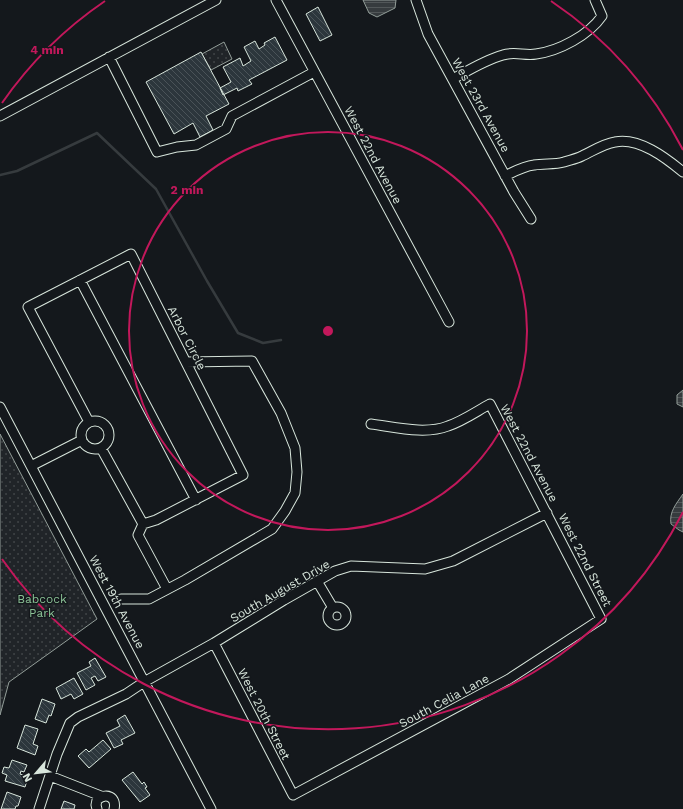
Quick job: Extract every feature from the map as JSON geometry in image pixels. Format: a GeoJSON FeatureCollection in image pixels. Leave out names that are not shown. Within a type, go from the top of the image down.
{"type":"FeatureCollection","features":[{"type":"Feature","properties":{"kind":"street"},"geometry":{"type":"LineString","coordinates":[[0,116],[216,0]]}},
{"type":"Feature","properties":{"kind":"street","name":"West 22nd Avenue"},"geometry":{"type":"LineString","coordinates":[[276,0],[449,322]]}},
{"type":"Feature","properties":{"kind":"street","name":"West 23rd Avenue"},"geometry":{"type":"LineString","coordinates":[[416,0],[428,34],[531,219]]}},
{"type":"Feature","properties":{"kind":"street"},"geometry":{"type":"LineString","coordinates":[[452,79],[488,60],[504,54],[535,54],[553,50],[582,35],[596,24],[602,16],[595,0]]}},
{"type":"Feature","properties":{"kind":"street"},"geometry":{"type":"LineString","coordinates":[[109,57],[157,152],[177,147],[196,146],[226,130],[232,116],[314,72]]}},
{"type":"Feature","properties":{"kind":"street"},"geometry":{"type":"LineString","coordinates":[[506,176],[534,164],[562,163],[580,157],[602,146],[616,142],[630,142],[645,147],[683,172]]}},
{"type":"Feature","properties":{"kind":"street","name":"Arbor Circle"},"geometry":{"type":"LineString","coordinates":[[89,422],[28,306],[131,254],[243,475],[156,520],[143,524]]}},
{"type":"Feature","properties":{"kind":"street"},"geometry":{"type":"LineString","coordinates":[[80,280],[196,500]]}},
{"type":"Feature","properties":{"kind":"street"},"geometry":{"type":"LineString","coordinates":[[121,599],[149,599],[272,529],[285,511],[295,493],[297,472],[295,448],[282,413],[252,361],[186,362]]}},
{"type":"Feature","properties":{"kind":"street","name":"West 22nd Avenue"},"geometry":{"type":"LineString","coordinates":[[371,424],[410,429],[434,430],[449,426],[490,404],[547,512]]}},
{"type":"Feature","properties":{"kind":"street","name":"West 19th Avenue"},"geometry":{"type":"LineString","coordinates":[[0,407],[211,809]]}},
{"type":"Feature","properties":{"kind":"street"},"geometry":{"type":"LineString","coordinates":[[89,422],[102,422],[108,429],[109,438],[101,448],[92,449],[84,444],[82,440],[81,436],[83,428],[89,422]]}},
{"type":"Feature","properties":{"kind":"street"},"geometry":{"type":"LineString","coordinates":[[31,466],[82,440]]}},
{"type":"Feature","properties":{"kind":"street"},"geometry":{"type":"LineString","coordinates":[[101,448],[143,524],[138,535],[167,590]]}},
{"type":"Feature","properties":{"kind":"street","name":"South August Drive"},"geometry":{"type":"LineString","coordinates":[[39,809],[56,754],[70,723],[78,717],[126,694],[144,682],[214,643],[335,571],[351,566],[425,569],[453,561],[547,512]]}},
{"type":"Feature","properties":{"kind":"street","name":"West 22nd Street"},"geometry":{"type":"LineString","coordinates":[[547,512],[601,619]]}},
{"type":"Feature","properties":{"kind":"street"},"geometry":{"type":"LineString","coordinates":[[317,581],[333,608]]}},
{"type":"Feature","properties":{"kind":"street","name":"South Celia Lane"},"geometry":{"type":"LineString","coordinates":[[293,795],[509,679],[601,619]]}},
{"type":"Feature","properties":{"kind":"street","name":"West 20th Street"},"geometry":{"type":"LineString","coordinates":[[214,643],[293,795]]}},
{"type":"Feature","properties":{"kind":"street"},"geometry":{"type":"LineString","coordinates":[[50,776],[101,796],[110,797],[114,802],[114,809]]}},
{"type":"Feature","properties":{"kind":"street"},"geometry":{"type":"LineString","coordinates":[[97,809],[96,802],[101,796]]}},
{"type":"Feature","properties":{"kind":"green space"},"geometry":{"type":"Polygon","coordinates":[[[224,42],[232,59],[211,70],[202,54],[224,42]]]}},
{"type":"Feature","properties":{"kind":"green space","name":"Babcock Park"},"geometry":{"type":"Polygon","coordinates":[[[0,434],[97,619],[9,682],[0,715],[0,434]]]}},
{"type":"Feature","properties":{"kind":"shaded area"},"geometry":{"type":"Polygon","coordinates":[[[363,0],[396,0],[395,8],[377,17],[369,13],[363,0]]]}},
{"type":"Feature","properties":{"kind":"shaded area"},"geometry":{"type":"Polygon","coordinates":[[[683,390],[683,407],[677,404],[677,395],[683,390]]]}},
{"type":"Feature","properties":{"kind":"shaded area"},"geometry":{"type":"Polygon","coordinates":[[[683,494],[683,532],[671,524],[671,516],[683,494]]]}},
{"type":"Feature","properties":{"kind":"building"},"geometry":{"type":"Polygon","coordinates":[[[318,7],[332,35],[320,41],[306,14],[318,7]]]}},
{"type":"Feature","properties":{"kind":"building"},"geometry":{"type":"Polygon","coordinates":[[[275,37],[287,60],[249,80],[252,84],[238,91],[237,88],[223,95],[220,88],[231,82],[223,67],[240,58],[243,66],[251,61],[244,47],[255,41],[259,49],[265,45],[264,43],[275,37]]]}},
{"type":"Feature","properties":{"kind":"building"},"geometry":{"type":"Polygon","coordinates":[[[201,52],[229,104],[206,116],[213,130],[200,137],[193,123],[174,134],[146,82],[201,52]]]}},
{"type":"Feature","properties":{"kind":"building"},"geometry":{"type":"Polygon","coordinates":[[[95,658],[106,677],[98,681],[95,676],[91,678],[95,685],[86,690],[77,673],[91,666],[89,662],[95,658]]]}},
{"type":"Feature","properties":{"kind":"building"},"geometry":{"type":"Polygon","coordinates":[[[74,678],[83,694],[74,699],[71,694],[61,699],[56,688],[74,678]]]}},
{"type":"Feature","properties":{"kind":"building"},"geometry":{"type":"Polygon","coordinates":[[[42,699],[55,704],[51,716],[49,715],[46,723],[35,719],[42,699]]]}},
{"type":"Feature","properties":{"kind":"building"},"geometry":{"type":"Polygon","coordinates":[[[125,715],[135,733],[121,740],[123,744],[114,748],[106,733],[120,726],[117,720],[125,715]]]}},
{"type":"Feature","properties":{"kind":"building"},"geometry":{"type":"Polygon","coordinates":[[[25,725],[38,729],[33,744],[38,746],[35,755],[17,748],[25,725]]]}},
{"type":"Feature","properties":{"kind":"building"},"geometry":{"type":"Polygon","coordinates":[[[103,740],[111,749],[89,768],[78,756],[86,749],[89,752],[103,740]]]}},
{"type":"Feature","properties":{"kind":"building"},"geometry":{"type":"Polygon","coordinates":[[[12,760],[27,765],[24,772],[21,771],[20,774],[28,777],[25,787],[5,781],[7,775],[2,773],[4,767],[9,768],[12,760]]]}},
{"type":"Feature","properties":{"kind":"building"},"geometry":{"type":"Polygon","coordinates":[[[133,772],[142,784],[144,782],[147,787],[145,788],[150,795],[140,802],[122,780],[133,772]]]}},
{"type":"Feature","properties":{"kind":"building"},"geometry":{"type":"Polygon","coordinates":[[[7,792],[21,797],[18,806],[16,806],[15,809],[1,809],[7,792]]]}},
{"type":"Feature","properties":{"kind":"building"},"geometry":{"type":"Polygon","coordinates":[[[64,801],[75,805],[74,809],[61,809],[64,801]]]}},
{"type":"Feature","properties":{"kind":"waterway"},"geometry":{"type":"LineString","coordinates":[[0,175],[17,171],[97,133],[156,189],[207,281],[238,333],[263,343],[281,340]]}}]}
